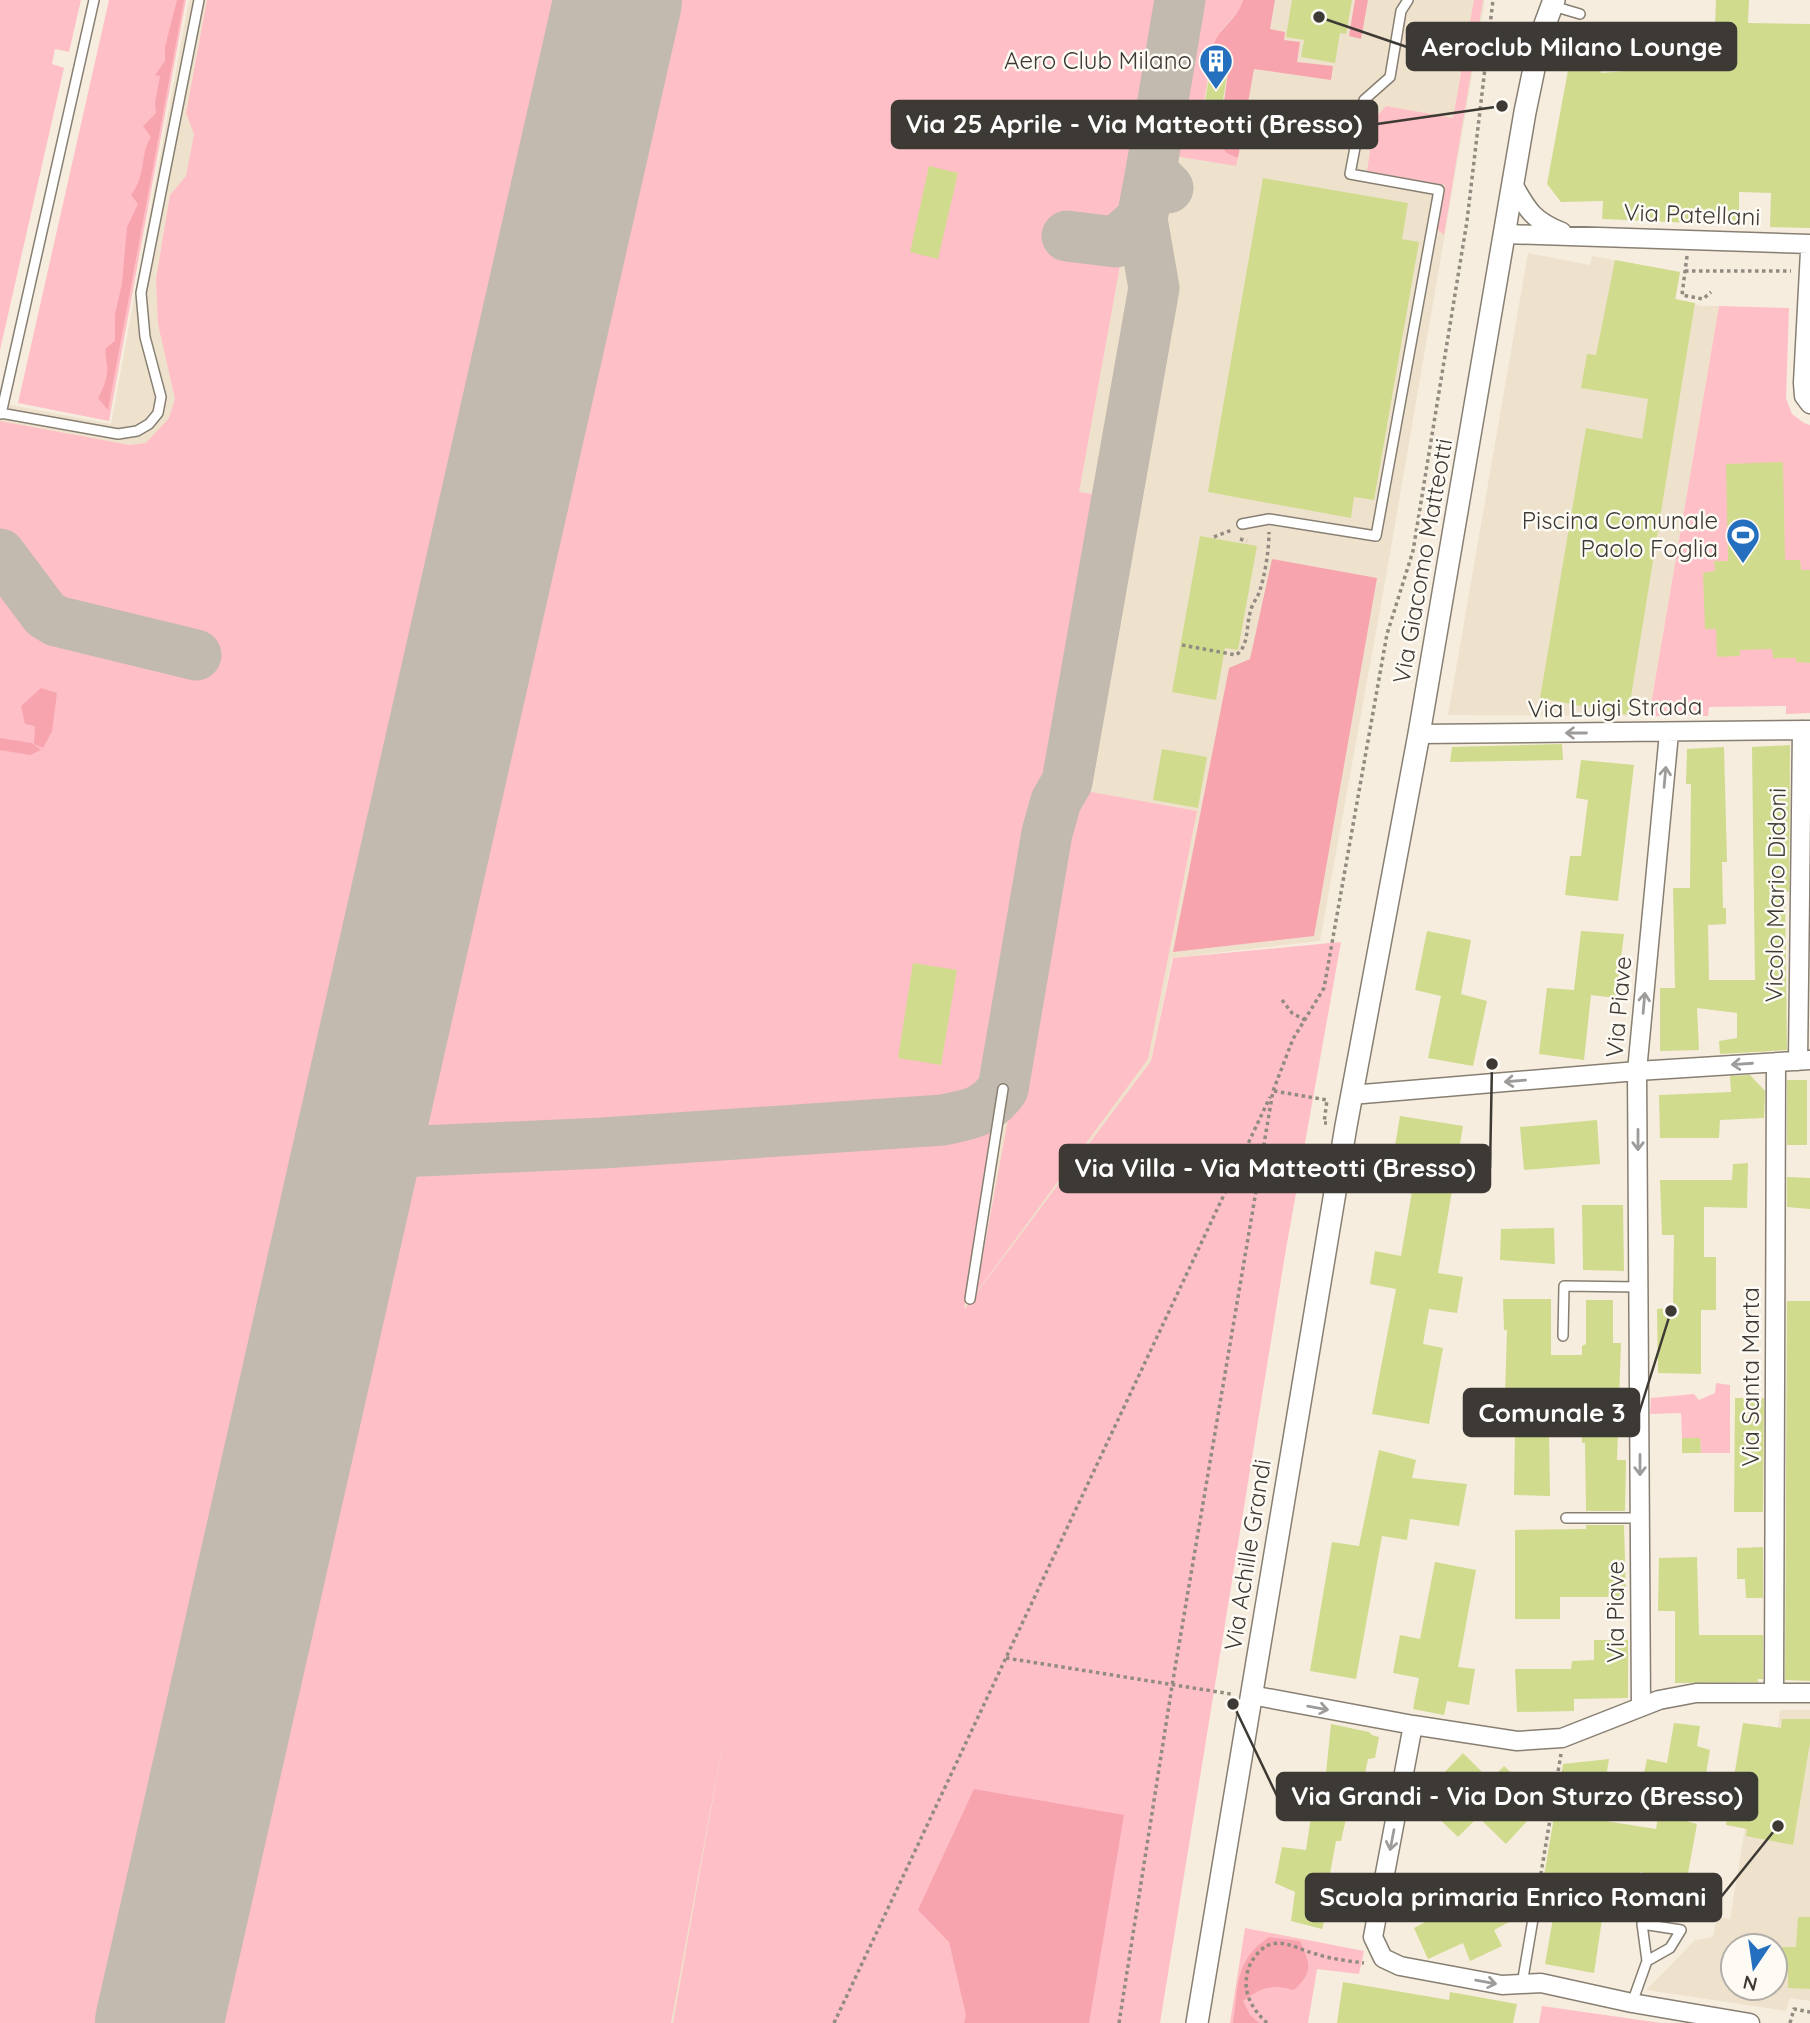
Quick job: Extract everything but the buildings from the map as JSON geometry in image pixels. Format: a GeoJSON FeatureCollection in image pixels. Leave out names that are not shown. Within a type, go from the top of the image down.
{"type":"FeatureCollection","features":[{"type":"Feature","properties":{"kind":"street","name":"Via Giacomo Matteotti"},"geometry":{"type":"LineString","coordinates":[[1352,1095],[1419,734],[1525,112],[1548,2]]}},
{"type":"Feature","properties":{"kind":"street","name":"Via Patellani"},"geometry":{"type":"LineString","coordinates":[[1514,186],[1528,212],[1543,225],[1572,236]]}},
{"type":"Feature","properties":{"kind":"street","name":"Via Patellani"},"geometry":{"type":"LineString","coordinates":[[1506,234],[1810,244]]}},
{"type":"Feature","properties":{"kind":"street"},"geometry":{"type":"LineString","coordinates":[[1810,251],[1803,383],[1804,396],[1810,404]]}},
{"type":"Feature","properties":{"kind":"street","name":"Via Luigi Strada"},"geometry":{"type":"LineString","coordinates":[[1419,734],[1806,730]]}},
{"type":"Feature","properties":{"kind":"street","name":"Vicolo Mario Didoni"},"geometry":{"type":"LineString","coordinates":[[1804,1060],[1806,730]]}},
{"type":"Feature","properties":{"kind":"street","name":"Via Piave"},"geometry":{"type":"LineString","coordinates":[[1641,1707],[1637,1071],[1669,733]]}},
{"type":"Feature","properties":{"kind":"street"},"geometry":{"type":"LineString","coordinates":[[1352,1095],[1804,1060]]}},
{"type":"Feature","properties":{"kind":"street","name":"Via Santa Marta"},"geometry":{"type":"LineString","coordinates":[[1774,1693],[1776,1062]]}},
{"type":"Feature","properties":{"kind":"street","name":"Via Achille Grandi"},"geometry":{"type":"LineString","coordinates":[[1197,2023],[1242,1689],[1352,1095]]}},
{"type":"Feature","properties":{"kind":"street"},"geometry":{"type":"LineString","coordinates":[[1242,1689],[1413,1725],[1517,1741],[1562,1738],[1659,1700],[1696,1693],[1810,1693]]}},
{"type":"Feature","properties":{"kind":"street"},"geometry":{"type":"LineString","coordinates":[[1413,1725],[1373,1937],[1383,1958],[1400,1966],[1502,1985],[1541,1983],[1632,2003],[1750,2023]]}},
{"type":"Feature","properties":{"kind":"lane"},"geometry":{"type":"LineString","coordinates":[[94,0],[1,413],[118,434],[141,429],[158,413],[160,391],[145,337],[141,293],[199,0]]}},
{"type":"Feature","properties":{"kind":"lane"},"geometry":{"type":"LineString","coordinates":[[1242,524],[1269,520],[1376,536],[1439,190],[1350,174],[1364,100],[1390,77],[1401,11],[1408,0]]}},
{"type":"Feature","properties":{"kind":"lane"},"geometry":{"type":"LineString","coordinates":[[1548,2],[1580,14]]}},
{"type":"Feature","properties":{"kind":"lane"},"geometry":{"type":"LineString","coordinates":[[970,1299],[1003,1089]]}},
{"type":"Feature","properties":{"kind":"lane"},"geometry":{"type":"LineString","coordinates":[[1563,1336],[1564,1286],[1639,1287]]}},
{"type":"Feature","properties":{"kind":"lane"},"geometry":{"type":"LineString","coordinates":[[1566,1518],[1640,1518]]}},
{"type":"Feature","properties":{"kind":"lane"},"geometry":{"type":"LineString","coordinates":[[1521,1984],[1533,1919]]}},
{"type":"Feature","properties":{"kind":"lane"},"geometry":{"type":"LineString","coordinates":[[1632,2003],[1647,1961],[1642,1924],[1681,1930],[1670,1948],[1647,1961]]}},
{"type":"Feature","properties":{"kind":"path"},"geometry":{"type":"LineString","coordinates":[[834,2023],[1273,1091],[1293,1039],[1324,988],[1387,634],[1413,551],[1467,221],[1493,0]]}},
{"type":"Feature","properties":{"kind":"path"},"geometry":{"type":"LineString","coordinates":[[1689,240],[1682,295],[1703,299],[1711,292]]}},
{"type":"Feature","properties":{"kind":"path"},"geometry":{"type":"LineString","coordinates":[[1685,271],[1793,271],[1792,282]]}},
{"type":"Feature","properties":{"kind":"path"},"geometry":{"type":"LineString","coordinates":[[1182,645],[1236,654],[1244,648],[1250,611],[1259,595],[1269,551],[1269,520]]}},
{"type":"Feature","properties":{"kind":"path"},"geometry":{"type":"LineString","coordinates":[[1240,539],[1247,541]]}},
{"type":"Feature","properties":{"kind":"path"},"geometry":{"type":"LineString","coordinates":[[1282,1000],[1292,1013],[1305,1020]]}},
{"type":"Feature","properties":{"kind":"path"},"geometry":{"type":"LineString","coordinates":[[1273,1091],[1327,1100],[1324,1123],[1346,1126]]}},
{"type":"Feature","properties":{"kind":"path"},"geometry":{"type":"LineString","coordinates":[[1119,2023],[1172,1686],[1273,1091]]}},
{"type":"Feature","properties":{"kind":"path"},"geometry":{"type":"LineString","coordinates":[[1006,1658],[1231,1695],[1242,1689]]}},
{"type":"Feature","properties":{"kind":"path"},"geometry":{"type":"LineString","coordinates":[[1533,1919],[1561,1762],[1562,1738]]}},
{"type":"Feature","properties":{"kind":"path"},"geometry":{"type":"LineString","coordinates":[[1540,1882],[1646,1901],[1642,1924]]}},
{"type":"Feature","properties":{"kind":"path"},"geometry":{"type":"LineString","coordinates":[[1267,2023],[1257,2014],[1245,1986],[1247,1971],[1254,1957],[1264,1947],[1274,1942],[1289,1944],[1317,1955],[1361,1962],[1372,1963],[1383,1958]]}},
{"type":"Feature","properties":{"kind":"path"},"geometry":{"type":"LineString","coordinates":[[1790,2023],[1794,2009],[1810,2011]]}},
{"type":"Feature","properties":{"kind":"shaded area"},"geometry":{"type":"Polygon","coordinates":[[[0,0],[81,0],[69,52],[55,49],[52,64],[64,68],[0,350],[0,0]]]}},
{"type":"Feature","properties":{"kind":"shaded area"},"geometry":{"type":"Polygon","coordinates":[[[109,0],[186,0],[109,421],[18,403],[109,0]]]}},
{"type":"Feature","properties":{"kind":"shaded area"},"geometry":{"type":"Polygon","coordinates":[[[177,0],[184,0],[108,410],[98,398],[107,374],[106,348],[115,341],[115,314],[122,284],[127,227],[138,204],[131,195],[139,180],[151,137],[143,126],[156,113],[160,76],[155,75],[165,61],[165,47],[177,0]]]}},
{"type":"Feature","properties":{"kind":"shaded area"},"geometry":{"type":"Polygon","coordinates":[[[189,0],[1485,0],[1320,941],[1172,958],[1151,1061],[965,1310],[769,1499],[673,2023],[0,2023],[0,403],[111,424],[189,0]]]}},
{"type":"Feature","properties":{"kind":"shaded area"},"geometry":{"type":"Polygon","coordinates":[[[207,0],[572,0],[116,2023],[0,2023],[0,421],[130,445],[146,443],[169,418],[175,399],[158,324],[156,279],[170,195],[186,176],[194,134],[186,113],[207,0]]]}},
{"type":"Feature","properties":{"kind":"shaded area"},"geometry":{"type":"Polygon","coordinates":[[[664,0],[1158,0],[1115,248],[1123,249],[1079,492],[1099,495],[994,1086],[977,1100],[890,1116],[499,1140],[498,1132],[406,1134],[664,0]]]}},
{"type":"Feature","properties":{"kind":"shaded area"},"geometry":{"type":"Polygon","coordinates":[[[1201,0],[1243,0],[1242,7],[1221,31],[1228,73],[1209,70],[1203,109],[1222,113],[1218,144],[1228,154],[1238,158],[1236,166],[1175,156],[1201,0]]]}},
{"type":"Feature","properties":{"kind":"shaded area"},"geometry":{"type":"Polygon","coordinates":[[[1243,0],[1275,0],[1270,29],[1285,32],[1284,40],[1300,42],[1297,62],[1333,66],[1331,80],[1254,69],[1238,158],[1228,154],[1218,144],[1228,73],[1226,61],[1213,58],[1213,49],[1219,34],[1236,15],[1243,0]]]}},
{"type":"Feature","properties":{"kind":"shaded area"},"geometry":{"type":"Polygon","coordinates":[[[1355,0],[1368,0],[1361,39],[1349,36],[1355,0]]]}},
{"type":"Feature","properties":{"kind":"shaded area"},"geometry":{"type":"Polygon","coordinates":[[[1474,0],[1483,0],[1444,235],[1437,229],[1445,185],[1367,171],[1375,118],[1386,106],[1453,118],[1474,0]]]}},
{"type":"Feature","properties":{"kind":"shaded area"},"geometry":{"type":"Polygon","coordinates":[[[1528,253],[1590,265],[1592,256],[1680,272],[1676,299],[1701,306],[1719,306],[1649,716],[1448,715],[1528,253]]]}},
{"type":"Feature","properties":{"kind":"shaded area","name":"Piscina Comunale Paolo Foglia"},"geometry":{"type":"Polygon","coordinates":[[[1719,306],[1789,308],[1786,398],[1792,414],[1810,425],[1810,713],[1786,714],[1786,706],[1709,707],[1708,716],[1649,716],[1719,306]]]}},
{"type":"Feature","properties":{"kind":"shaded area"},"geometry":{"type":"Polygon","coordinates":[[[1272,559],[1377,578],[1314,936],[1173,952],[1229,668],[1250,659],[1272,559]]]}},
{"type":"Feature","properties":{"kind":"shaded area"},"geometry":{"type":"Polygon","coordinates":[[[41,688],[57,693],[52,731],[43,748],[34,744],[35,726],[25,724],[21,706],[41,688]]]}},
{"type":"Feature","properties":{"kind":"shaded area"},"geometry":{"type":"Polygon","coordinates":[[[0,738],[32,743],[41,750],[30,755],[0,750],[0,738]]]}},
{"type":"Feature","properties":{"kind":"shaded area"},"geometry":{"type":"Polygon","coordinates":[[[1069,788],[1197,811],[1148,1059],[976,1293],[1069,788]]]}},
{"type":"Feature","properties":{"kind":"shaded area"},"geometry":{"type":"Polygon","coordinates":[[[1341,942],[1286,1249],[1160,2023],[673,2023],[727,1720],[671,2023],[205,2023],[398,1167],[843,1136],[991,1130],[964,1310],[1151,1061],[1173,958],[1341,942]]]}},
{"type":"Feature","properties":{"kind":"shaded area"},"geometry":{"type":"Polygon","coordinates":[[[1716,1383],[1730,1385],[1730,1453],[1701,1453],[1700,1438],[1682,1438],[1681,1413],[1650,1414],[1651,1398],[1694,1394],[1699,1400],[1715,1393],[1716,1383]]]}},
{"type":"Feature","properties":{"kind":"shaded area"},"geometry":{"type":"Polygon","coordinates":[[[1780,1710],[1810,1710],[1810,2001],[1790,1998],[1789,2001],[1789,1932],[1719,1932],[1719,2001],[1646,1990],[1695,1940],[1713,1937],[1717,1917],[1730,1919],[1761,1731],[1777,1734],[1780,1710]]]}},
{"type":"Feature","properties":{"kind":"shaded area"},"geometry":{"type":"Polygon","coordinates":[[[974,1789],[1124,1815],[1089,2023],[964,2023],[966,2015],[949,1942],[918,1910],[974,1789]]]}},
{"type":"Feature","properties":{"kind":"shaded area"},"geometry":{"type":"Polygon","coordinates":[[[1245,1928],[1364,1951],[1359,1974],[1317,1969],[1308,2023],[1230,2023],[1245,1928]]]}},
{"type":"Feature","properties":{"kind":"shaded area"},"geometry":{"type":"Polygon","coordinates":[[[1269,1937],[1300,1941],[1308,1962],[1305,1978],[1294,1990],[1267,1988],[1243,2001],[1250,2015],[1259,2023],[1233,2023],[1238,1985],[1244,1965],[1249,1955],[1269,1937]]]}},
{"type":"Feature","properties":{"kind":"shaded area"},"geometry":{"type":"Polygon","coordinates":[[[1726,2002],[1789,2002],[1786,2011],[1726,2002]]]}},
{"type":"Feature","properties":{"kind":"shaded area"},"geometry":{"type":"Polygon","coordinates":[[[1542,2006],[1661,2023],[1539,2023],[1542,2006]]]}},
{"type":"Feature","properties":{"kind":"taxiway"},"geometry":{"type":"LineString","coordinates":[[1168,188],[1151,171],[1180,0]]}},
{"type":"Feature","properties":{"kind":"taxiway"},"geometry":{"type":"LineString","coordinates":[[355,1154],[602,1143],[943,1120],[983,1108],[1003,1089],[1047,833],[1056,801],[1067,782],[1154,288],[1142,219],[1151,171]]}},
{"type":"Feature","properties":{"kind":"taxiway"},"geometry":{"type":"LineString","coordinates":[[1067,236],[1116,242],[1142,219]]}},
{"type":"Feature","properties":{"kind":"taxiway"},"geometry":{"type":"LineString","coordinates":[[0,554],[45,614],[56,621],[196,655]]}},
{"type":"Feature","properties":{"kind":"runway"},"geometry":{"type":"LineString","coordinates":[[159,2023],[618,0]]}},
{"type":"Feature","properties":{"kind":"place","name":"Aeroclub Milano Lounge"},"geometry":{"type":"Point","coordinates":[1319,17]}},
{"type":"Feature","properties":{"kind":"place","name":"Aero Club Milano"},"geometry":{"type":"Point","coordinates":[1216,91]}},
{"type":"Feature","properties":{"kind":"place","name":"Via 25 Aprile - Via Matteotti (Bresso)"},"geometry":{"type":"Point","coordinates":[1502,106]}},
{"type":"Feature","properties":{"kind":"place","name":"Piscina Comunale Paolo Foglia"},"geometry":{"type":"Point","coordinates":[1743,565]}},
{"type":"Feature","properties":{"kind":"place","name":"Via Villa - Via Matteotti (Bresso)"},"geometry":{"type":"Point","coordinates":[1492,1064]}},
{"type":"Feature","properties":{"kind":"place","name":"Comunale 3"},"geometry":{"type":"Point","coordinates":[1671,1311]}},
{"type":"Feature","properties":{"kind":"place","name":"Via Grandi - Via Don Sturzo (Bresso)"},"geometry":{"type":"Point","coordinates":[1233,1704]}},
{"type":"Feature","properties":{"kind":"place","name":"Scuola primaria Enrico Romani"},"geometry":{"type":"Point","coordinates":[1778,1826]}}]}
